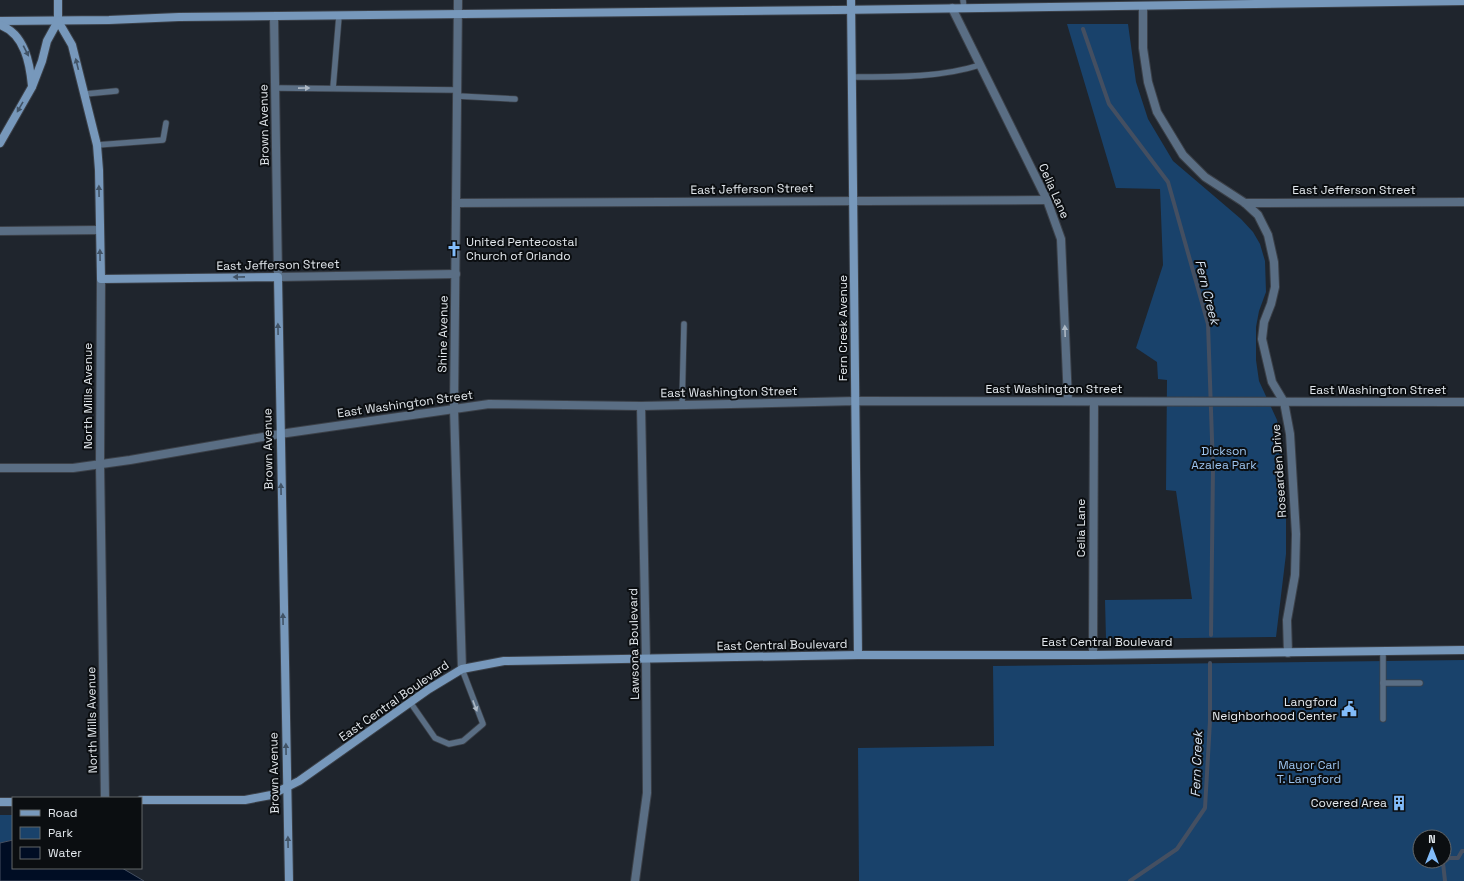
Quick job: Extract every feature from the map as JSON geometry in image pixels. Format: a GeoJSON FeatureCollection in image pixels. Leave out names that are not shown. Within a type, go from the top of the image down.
{"type":"FeatureCollection","features":[{"type":"Feature","properties":{"kind":"street"},"geometry":{"type":"LineString","coordinates":[[0,143],[32,87],[42,61],[47,41],[58,21],[58,0]]}},
{"type":"Feature","properties":{"kind":"street","name":"Shine Avenue"},"geometry":{"type":"LineString","coordinates":[[458,0],[454,409],[462,669]]}},
{"type":"Feature","properties":{"kind":"street","name":"Fern Creek Avenue"},"geometry":{"type":"LineString","coordinates":[[851,0],[858,655]]}},
{"type":"Feature","properties":{"kind":"street"},"geometry":{"type":"LineString","coordinates":[[0,21],[58,21],[179,17],[851,10],[952,8],[964,4],[1143,6],[1246,3],[1464,1]]}},
{"type":"Feature","properties":{"kind":"street","name":"Rosearden Drive"},"geometry":{"type":"LineString","coordinates":[[1143,6],[1143,48],[1148,82],[1157,112],[1183,155],[1205,177],[1245,203],[1258,215],[1268,235],[1274,262],[1275,287],[1271,304],[1264,322],[1262,339],[1272,382],[1284,402],[1290,434],[1296,534],[1294,575],[1288,620],[1288,653]]}},
{"type":"Feature","properties":{"kind":"street","name":"Celia Lane"},"geometry":{"type":"LineString","coordinates":[[952,8],[1047,200],[1061,239],[1068,401]]}},
{"type":"Feature","properties":{"kind":"street","name":"Brown Avenue"},"geometry":{"type":"LineString","coordinates":[[274,17],[286,788],[289,881]]}},
{"type":"Feature","properties":{"kind":"street","name":"North Mills Avenue"},"geometry":{"type":"LineString","coordinates":[[58,21],[72,45],[97,145],[99,170],[100,464],[105,797]]}},
{"type":"Feature","properties":{"kind":"street"},"geometry":{"type":"LineString","coordinates":[[0,25],[12,32],[22,45],[29,58],[32,87]]}},
{"type":"Feature","properties":{"kind":"street","name":"East Jefferson Street"},"geometry":{"type":"LineString","coordinates":[[456,203],[1047,200]]}},
{"type":"Feature","properties":{"kind":"street","name":"East Jefferson Street"},"geometry":{"type":"LineString","coordinates":[[1245,203],[1464,202]]}},
{"type":"Feature","properties":{"kind":"street"},"geometry":{"type":"LineString","coordinates":[[0,231],[100,230]]}},
{"type":"Feature","properties":{"kind":"street","name":"East Jefferson Street"},"geometry":{"type":"LineString","coordinates":[[100,279],[456,274]]}},
{"type":"Feature","properties":{"kind":"street","name":"East Washington Street"},"geometry":{"type":"LineString","coordinates":[[0,468],[74,468],[280,434],[489,404],[523,403],[642,406],[856,401],[1464,402]]}},
{"type":"Feature","properties":{"kind":"street","name":"Celia Lane"},"geometry":{"type":"LineString","coordinates":[[1093,655],[1094,402]]}},
{"type":"Feature","properties":{"kind":"street","name":"Lawsona Boulevard"},"geometry":{"type":"LineString","coordinates":[[635,881],[647,793],[642,406]]}},
{"type":"Feature","properties":{"kind":"street","name":"East Central Boulevard"},"geometry":{"type":"LineString","coordinates":[[142,800],[245,800],[271,795],[286,788],[332,759],[410,702],[462,669],[504,661],[858,655],[1093,655],[1464,650]]}},
{"type":"Feature","properties":{"kind":"street"},"geometry":{"type":"LineString","coordinates":[[0,802],[12,802]]}},
{"type":"Feature","properties":{"kind":"lane"},"geometry":{"type":"LineString","coordinates":[[333,88],[339,16]]}},
{"type":"Feature","properties":{"kind":"lane"},"geometry":{"type":"LineString","coordinates":[[851,77],[898,77],[963,70],[980,65]]}},
{"type":"Feature","properties":{"kind":"lane"},"geometry":{"type":"LineString","coordinates":[[275,88],[333,88],[457,93],[515,99]]}},
{"type":"Feature","properties":{"kind":"lane"},"geometry":{"type":"LineString","coordinates":[[85,94],[116,91]]}},
{"type":"Feature","properties":{"kind":"lane"},"geometry":{"type":"LineString","coordinates":[[97,145],[162,140],[166,123]]}},
{"type":"Feature","properties":{"kind":"lane"},"geometry":{"type":"LineString","coordinates":[[682,405],[684,324]]}},
{"type":"Feature","properties":{"kind":"lane"},"geometry":{"type":"LineString","coordinates":[[1383,651],[1383,719]]}},
{"type":"Feature","properties":{"kind":"lane"},"geometry":{"type":"LineString","coordinates":[[410,702],[435,738],[450,744],[463,741],[483,724],[462,669]]}},
{"type":"Feature","properties":{"kind":"lane"},"geometry":{"type":"LineString","coordinates":[[1383,683],[1420,683]]}},
{"type":"Feature","properties":{"kind":"green space","name":"Dickson Azalea Park"},"geometry":{"type":"Polygon","coordinates":[[[1067,24],[1128,24],[1136,82],[1148,119],[1173,161],[1241,219],[1253,232],[1260,244],[1265,261],[1266,292],[1259,311],[1256,327],[1256,360],[1259,381],[1277,420],[1281,438],[1286,513],[1286,554],[1276,637],[1106,639],[1105,600],[1192,599],[1176,491],[1166,490],[1167,380],[1158,379],[1157,362],[1136,348],[1163,265],[1160,189],[1116,188],[1067,24]]]}},
{"type":"Feature","properties":{"kind":"green space","name":"Mayor Carl T. Langford"},"geometry":{"type":"Polygon","coordinates":[[[1464,660],[1464,881],[859,881],[858,748],[994,746],[993,666],[1464,660]]]}},
{"type":"Feature","properties":{"kind":"green space"},"geometry":{"type":"Polygon","coordinates":[[[0,815],[12,815],[12,840],[0,843],[0,815]]]}},
{"type":"Feature","properties":{"kind":"water"},"geometry":{"type":"Polygon","coordinates":[[[12,840],[12,869],[124,869],[144,881],[0,881],[0,843],[12,840]]]}},
{"type":"Feature","properties":{"kind":"waterway","name":"Fern Creek"},"geometry":{"type":"LineString","coordinates":[[1083,29],[1109,104],[1168,182],[1208,324],[1213,468],[1211,635]]}},
{"type":"Feature","properties":{"kind":"waterway","name":"Fern Creek"},"geometry":{"type":"LineString","coordinates":[[1130,881],[1177,849],[1205,808],[1210,721],[1210,663]]}},
{"type":"Feature","properties":{"kind":"waterway"},"geometry":{"type":"LineString","coordinates":[[1445,881],[1443,863],[1449,858],[1458,858],[1462,851],[1464,851]]}},
{"type":"Feature","properties":{"kind":"place","name":"United Pentecostal Church of Orlando"},"geometry":{"type":"Point","coordinates":[454,249]}},
{"type":"Feature","properties":{"kind":"place","name":"Langford Neighborhood Center"},"geometry":{"type":"Point","coordinates":[1349,709]}},
{"type":"Feature","properties":{"kind":"place","name":"Covered Area"},"geometry":{"type":"Point","coordinates":[1399,803]}}]}
